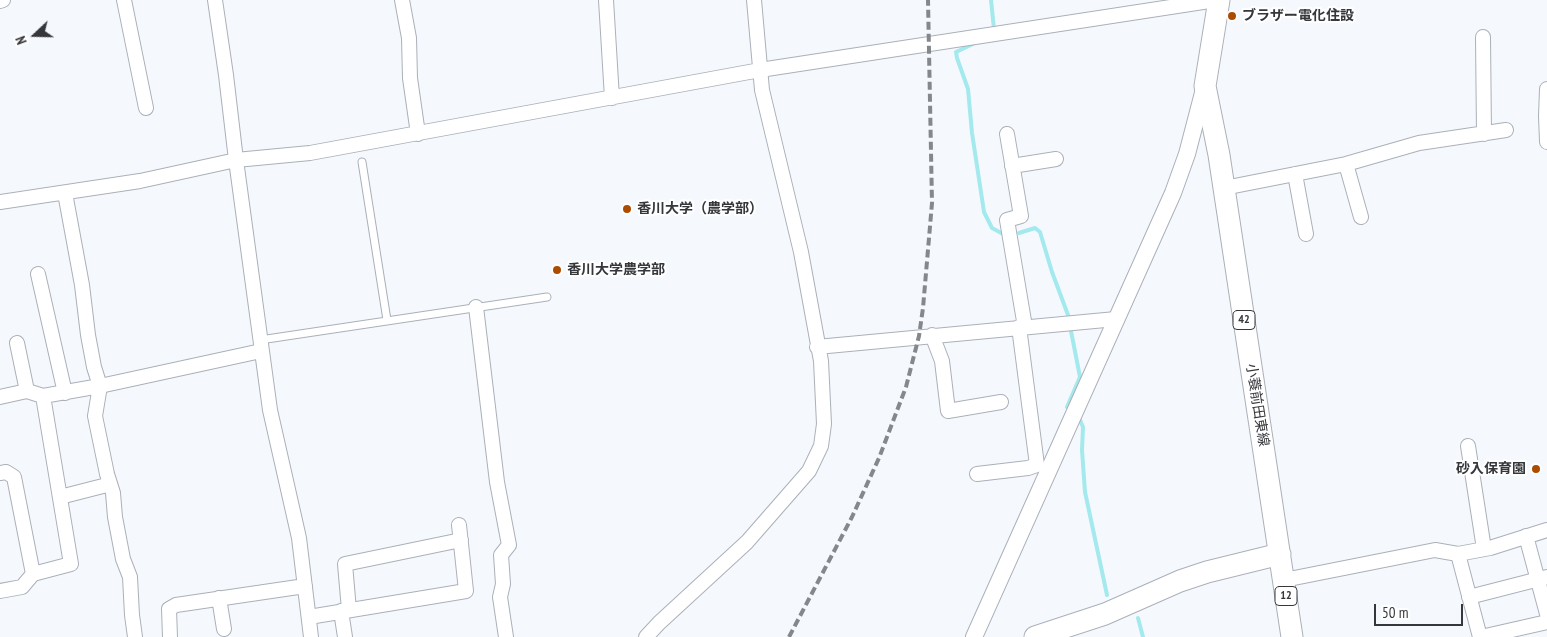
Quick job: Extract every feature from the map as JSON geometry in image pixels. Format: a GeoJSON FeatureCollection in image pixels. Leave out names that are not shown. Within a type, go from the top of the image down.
{"type":"FeatureCollection","features":[{"type":"Feature","properties":{"kind":"main road","name":"小蓑前田東線"},"geometry":{"type":"LineString","coordinates":[[1218,0],[1205,86],[1224,188],[1280,554]]}},
{"type":"Feature","properties":{"kind":"main road","name":"12"},"geometry":{"type":"LineString","coordinates":[[1280,554],[1292,637]]}},
{"type":"Feature","properties":{"kind":"main road"},"geometry":{"type":"LineString","coordinates":[[1036,637],[1105,614],[1180,581],[1207,572],[1280,554]]}},
{"type":"Feature","properties":{"kind":"street"},"geometry":{"type":"LineString","coordinates":[[124,0],[146,108]]}},
{"type":"Feature","properties":{"kind":"street"},"geometry":{"type":"LineString","coordinates":[[215,0],[270,410],[299,538],[311,637]]}},
{"type":"Feature","properties":{"kind":"street"},"geometry":{"type":"LineString","coordinates":[[402,0],[409,38],[410,78],[418,134]]}},
{"type":"Feature","properties":{"kind":"street"},"geometry":{"type":"LineString","coordinates":[[606,0],[612,98]]}},
{"type":"Feature","properties":{"kind":"street"},"geometry":{"type":"LineString","coordinates":[[646,637],[747,542],[809,471],[820,446],[824,424],[821,361],[805,272],[762,90],[754,0]]}},
{"type":"Feature","properties":{"kind":"street"},"geometry":{"type":"LineString","coordinates":[[0,202],[140,181],[236,160],[310,153],[760,70],[1182,2],[1218,0]]}},
{"type":"Feature","properties":{"kind":"street"},"geometry":{"type":"LineString","coordinates":[[1484,37],[1484,134]]}},
{"type":"Feature","properties":{"kind":"street"},"geometry":{"type":"LineString","coordinates":[[974,637],[1043,466],[1116,319],[1173,193],[1187,154],[1205,86]]}},
{"type":"Feature","properties":{"kind":"street"},"geometry":{"type":"LineString","coordinates":[[1547,89],[1547,142]]}},
{"type":"Feature","properties":{"kind":"street"},"geometry":{"type":"LineString","coordinates":[[1224,188],[1346,164],[1419,143],[1506,130]]}},
{"type":"Feature","properties":{"kind":"street"},"geometry":{"type":"LineString","coordinates":[[1006,134],[1021,216],[1007,220],[1043,466]]}},
{"type":"Feature","properties":{"kind":"street"},"geometry":{"type":"LineString","coordinates":[[1012,166],[1056,159]]}},
{"type":"Feature","properties":{"kind":"street"},"geometry":{"type":"LineString","coordinates":[[1346,164],[1362,217]]}},
{"type":"Feature","properties":{"kind":"street"},"geometry":{"type":"LineString","coordinates":[[1295,174],[1306,234]]}},
{"type":"Feature","properties":{"kind":"street"},"geometry":{"type":"LineString","coordinates":[[66,193],[82,285],[88,335],[100,386],[95,416],[107,474],[113,493],[115,517],[123,559],[130,577],[132,615],[136,637]]}},
{"type":"Feature","properties":{"kind":"street"},"geometry":{"type":"LineString","coordinates":[[38,274],[65,393]]}},
{"type":"Feature","properties":{"kind":"street"},"geometry":{"type":"LineString","coordinates":[[476,307],[497,482],[509,545],[501,555],[503,584],[500,597],[506,637]]}},
{"type":"Feature","properties":{"kind":"street"},"geometry":{"type":"LineString","coordinates":[[817,347],[1116,319]]}},
{"type":"Feature","properties":{"kind":"street"},"geometry":{"type":"LineString","coordinates":[[932,335],[942,362],[948,411],[1000,402]]}},
{"type":"Feature","properties":{"kind":"street"},"geometry":{"type":"LineString","coordinates":[[17,342],[26,391]]}},
{"type":"Feature","properties":{"kind":"street"},"geometry":{"type":"LineString","coordinates":[[0,397],[26,391],[43,396],[65,393],[100,386],[261,345]]}},
{"type":"Feature","properties":{"kind":"street"},"geometry":{"type":"LineString","coordinates":[[0,591],[22,587],[33,574],[72,564],[43,396]]}},
{"type":"Feature","properties":{"kind":"street"},"geometry":{"type":"LineString","coordinates":[[1468,446],[1484,549]]}},
{"type":"Feature","properties":{"kind":"street"},"geometry":{"type":"LineString","coordinates":[[977,474],[1043,466]]}},
{"type":"Feature","properties":{"kind":"street"},"geometry":{"type":"LineString","coordinates":[[0,474],[6,472],[14,477],[33,574]]}},
{"type":"Feature","properties":{"kind":"street"},"geometry":{"type":"LineString","coordinates":[[60,497],[103,486]]}},
{"type":"Feature","properties":{"kind":"street"},"geometry":{"type":"LineString","coordinates":[[309,617],[466,591],[459,525]]}},
{"type":"Feature","properties":{"kind":"street"},"geometry":{"type":"LineString","coordinates":[[1284,580],[1435,550],[1458,554],[1484,549],[1547,530]]}},
{"type":"Feature","properties":{"kind":"street"},"geometry":{"type":"LineString","coordinates":[[1526,536],[1542,578],[1547,614]]}},
{"type":"Feature","properties":{"kind":"street"},"geometry":{"type":"LineString","coordinates":[[345,637],[345,564],[461,540]]}},
{"type":"Feature","properties":{"kind":"street"},"geometry":{"type":"LineString","coordinates":[[1458,554],[1481,637],[1547,622]]}},
{"type":"Feature","properties":{"kind":"street"},"geometry":{"type":"LineString","coordinates":[[1469,597],[1542,578]]}},
{"type":"Feature","properties":{"kind":"street"},"geometry":{"type":"LineString","coordinates":[[170,637],[169,609],[176,605],[305,586]]}},
{"type":"Feature","properties":{"kind":"street"},"geometry":{"type":"LineString","coordinates":[[219,598],[224,629]]}},
{"type":"Feature","properties":{"kind":"lane"},"geometry":{"type":"LineString","coordinates":[[362,162],[387,320]]}},
{"type":"Feature","properties":{"kind":"lane"},"geometry":{"type":"LineString","coordinates":[[261,345],[387,320],[547,297]]}},
{"type":"Feature","properties":{"kind":"waterway"},"geometry":{"type":"LineString","coordinates":[[991,0],[994,29]]}},
{"type":"Feature","properties":{"kind":"waterway"},"geometry":{"type":"LineString","coordinates":[[975,43],[956,52],[968,89],[972,133],[984,212],[992,228],[1003,234]]}},
{"type":"Feature","properties":{"kind":"waterway"},"geometry":{"type":"LineString","coordinates":[[1019,233],[1035,228],[1040,232],[1068,315]]}},
{"type":"Feature","properties":{"kind":"waterway"},"geometry":{"type":"LineString","coordinates":[[1067,407],[1080,377],[1071,331]]}},
{"type":"Feature","properties":{"kind":"waterway"},"geometry":{"type":"LineString","coordinates":[[1080,420],[1083,427],[1082,450],[1085,492],[1107,595]]}},
{"type":"Feature","properties":{"kind":"waterway"},"geometry":{"type":"LineString","coordinates":[[1138,618],[1143,637]]}},
{"type":"Feature","properties":{"kind":"railway"},"geometry":{"type":"LineString","coordinates":[[789,637],[852,517],[879,458],[906,387],[919,336],[932,203],[928,0]]}},
{"type":"Feature","properties":{"kind":"place","name":"ブラザー電化住設"},"geometry":{"type":"Point","coordinates":[1232,16]}},
{"type":"Feature","properties":{"kind":"place","name":"香川大学（農学部）"},"geometry":{"type":"Point","coordinates":[627,209]}},
{"type":"Feature","properties":{"kind":"place","name":"香川大学農学部"},"geometry":{"type":"Point","coordinates":[557,270]}},
{"type":"Feature","properties":{"kind":"place","name":"砂入保育園"},"geometry":{"type":"Point","coordinates":[1536,469]}}]}
